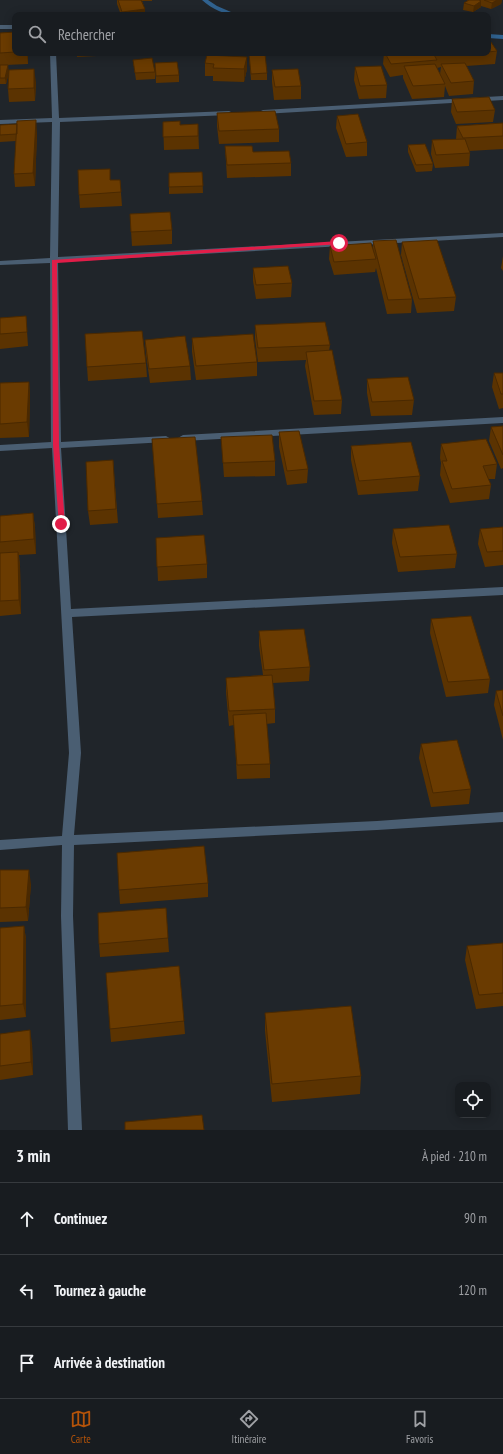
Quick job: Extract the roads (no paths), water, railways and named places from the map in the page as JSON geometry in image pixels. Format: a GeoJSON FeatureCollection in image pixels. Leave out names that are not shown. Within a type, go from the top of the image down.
{"type":"FeatureCollection","features":[{"type":"Feature","properties":{"kind":"street"},"geometry":{"type":"LineString","coordinates":[[0,27],[12,27]]}},
{"type":"Feature","properties":{"kind":"street"},"geometry":{"type":"LineString","coordinates":[[54,56],[56,120],[54,261],[56,445],[68,613],[75,753],[68,839],[68,916],[75,1130]]}},
{"type":"Feature","properties":{"kind":"street"},"geometry":{"type":"LineString","coordinates":[[254,112],[503,98]]}},
{"type":"Feature","properties":{"kind":"street"},"geometry":{"type":"LineString","coordinates":[[0,122],[238,113]]}},
{"type":"Feature","properties":{"kind":"street"},"geometry":{"type":"LineString","coordinates":[[0,263],[503,235]]}},
{"type":"Feature","properties":{"kind":"street"},"geometry":{"type":"LineString","coordinates":[[0,448],[503,420]]}},
{"type":"Feature","properties":{"kind":"street"},"geometry":{"type":"LineString","coordinates":[[68,613],[503,591]]}},
{"type":"Feature","properties":{"kind":"street"},"geometry":{"type":"LineString","coordinates":[[0,845],[68,839],[418,824],[503,817]]}},
{"type":"Feature","properties":{"kind":"waterway"},"geometry":{"type":"LineString","coordinates":[[205,0],[215,7],[228,12]]}},
{"type":"Feature","properties":{"kind":"waterway"},"geometry":{"type":"LineString","coordinates":[[491,36],[503,37]]}}]}
